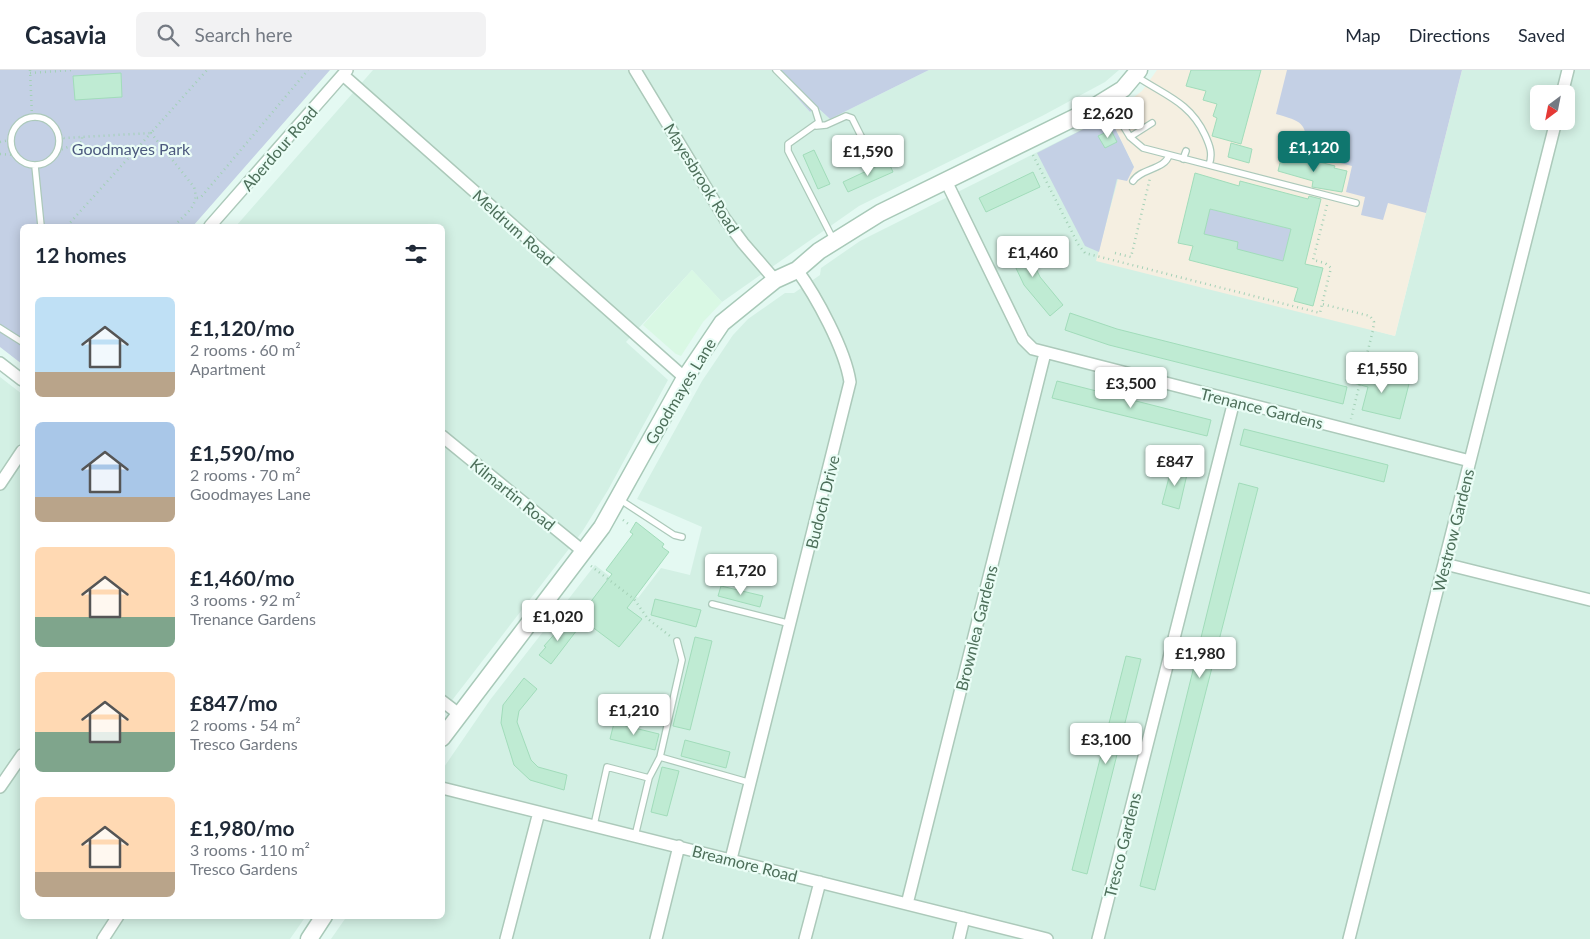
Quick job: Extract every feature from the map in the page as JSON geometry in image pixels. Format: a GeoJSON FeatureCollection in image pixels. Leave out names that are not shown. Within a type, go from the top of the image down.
{"type":"FeatureCollection","features":[{"type":"Feature","properties":{"kind":"main road","name":"Goodmayes Lane"},"geometry":{"type":"LineString","coordinates":[[445,734],[582,555],[619,498],[685,378],[722,323],[775,280],[797,270],[835,241],[880,212],[946,182],[1107,100],[1123,89],[1138,73]]}},
{"type":"Feature","properties":{"kind":"main road"},"geometry":{"type":"LineString","coordinates":[[309,939],[322,919]]}},
{"type":"Feature","properties":{"kind":"street","name":"Mayesbrook Road"},"geometry":{"type":"LineString","coordinates":[[635,70],[725,219],[775,280]]}},
{"type":"Feature","properties":{"kind":"street"},"geometry":{"type":"LineString","coordinates":[[1564,85],[1568,70]]}},
{"type":"Feature","properties":{"kind":"street","name":"Aberdour Road"},"geometry":{"type":"LineString","coordinates":[[212,224],[345,72]]}},
{"type":"Feature","properties":{"kind":"street","name":"Meldrum Road"},"geometry":{"type":"LineString","coordinates":[[345,72],[685,378]]}},
{"type":"Feature","properties":{"kind":"street","name":"Westrow Gardens"},"geometry":{"type":"LineString","coordinates":[[1350,939],[1554,130]]}},
{"type":"Feature","properties":{"kind":"street","name":"Trenance Gardens"},"geometry":{"type":"LineString","coordinates":[[946,182],[1023,339],[1033,349],[1470,461]]}},
{"type":"Feature","properties":{"kind":"street","name":"Budoch Drive"},"geometry":{"type":"LineString","coordinates":[[731,860],[850,382],[844,356],[809,287],[797,270]]}},
{"type":"Feature","properties":{"kind":"street","name":"Brownlea Gardens"},"geometry":{"type":"LineString","coordinates":[[907,904],[1045,353]]}},
{"type":"Feature","properties":{"kind":"street"},"geometry":{"type":"LineString","coordinates":[[0,363],[20,378]]}},
{"type":"Feature","properties":{"kind":"street","name":"Tresco Gardens"},"geometry":{"type":"LineString","coordinates":[[1098,939],[1234,401]]}},
{"type":"Feature","properties":{"kind":"street","name":"Kilmartin Road"},"geometry":{"type":"LineString","coordinates":[[445,439],[582,555]]}},
{"type":"Feature","properties":{"kind":"street"},"geometry":{"type":"LineString","coordinates":[[0,484],[20,454]]}},
{"type":"Feature","properties":{"kind":"street"},"geometry":{"type":"LineString","coordinates":[[1445,564],[1590,600]]}},
{"type":"Feature","properties":{"kind":"street"},"geometry":{"type":"LineString","coordinates":[[445,703],[459,714]]}},
{"type":"Feature","properties":{"kind":"street"},"geometry":{"type":"LineString","coordinates":[[0,788],[20,758]]}},
{"type":"Feature","properties":{"kind":"street","name":"Breamore Road"},"geometry":{"type":"LineString","coordinates":[[445,789],[1047,939]]}},
{"type":"Feature","properties":{"kind":"street"},"geometry":{"type":"LineString","coordinates":[[506,939],[540,812]]}},
{"type":"Feature","properties":{"kind":"street"},"geometry":{"type":"LineString","coordinates":[[656,939],[679,846]]}},
{"type":"Feature","properties":{"kind":"street"},"geometry":{"type":"LineString","coordinates":[[806,939],[820,882]]}},
{"type":"Feature","properties":{"kind":"street"},"geometry":{"type":"LineString","coordinates":[[959,939],[964,918]]}},
{"type":"Feature","properties":{"kind":"street"},"geometry":{"type":"LineString","coordinates":[[103,939],[116,919]]}},
{"type":"Feature","properties":{"kind":"lane"},"geometry":{"type":"LineString","coordinates":[[776,70],[815,109],[819,122],[816,126]]}},
{"type":"Feature","properties":{"kind":"lane"},"geometry":{"type":"LineString","coordinates":[[1138,73],[1192,112],[1210,147],[1210,166]]}},
{"type":"Feature","properties":{"kind":"lane"},"geometry":{"type":"LineString","coordinates":[[1107,100],[1130,137],[1143,148],[1356,203]]}},
{"type":"Feature","properties":{"kind":"lane"},"geometry":{"type":"LineString","coordinates":[[32,116],[49,121],[59,136],[57,151],[51,160],[34,166],[25,164],[14,155],[10,140],[13,129],[21,121],[32,116]]}},
{"type":"Feature","properties":{"kind":"lane"},"geometry":{"type":"LineString","coordinates":[[835,241],[788,151],[788,144],[816,126],[826,125],[846,116],[852,118],[864,142]]}},
{"type":"Feature","properties":{"kind":"lane"},"geometry":{"type":"LineString","coordinates":[[1130,137],[1152,122]]}},
{"type":"Feature","properties":{"kind":"lane"},"geometry":{"type":"LineString","coordinates":[[1183,158],[1186,151]]}},
{"type":"Feature","properties":{"kind":"lane"},"geometry":{"type":"LineString","coordinates":[[1133,181],[1136,176],[1162,164],[1169,155]]}},
{"type":"Feature","properties":{"kind":"lane"},"geometry":{"type":"LineString","coordinates":[[34,166],[41,224]]}},
{"type":"Feature","properties":{"kind":"lane"},"geometry":{"type":"LineString","coordinates":[[0,328],[20,341]]}},
{"type":"Feature","properties":{"kind":"lane"},"geometry":{"type":"LineString","coordinates":[[619,498],[674,535],[682,537]]}},
{"type":"Feature","properties":{"kind":"lane"},"geometry":{"type":"LineString","coordinates":[[712,604],[791,624]]}},
{"type":"Feature","properties":{"kind":"lane"},"geometry":{"type":"LineString","coordinates":[[635,836],[649,778],[660,757],[682,660],[677,642]]}},
{"type":"Feature","properties":{"kind":"lane"},"geometry":{"type":"LineString","coordinates":[[660,757],[751,783]]}},
{"type":"Feature","properties":{"kind":"lane"},"geometry":{"type":"LineString","coordinates":[[594,826],[607,767],[649,778]]}},
{"type":"Feature","properties":{"kind":"path"},"geometry":{"type":"LineString","coordinates":[[32,116],[30,72],[72,70]]}},
{"type":"Feature","properties":{"kind":"path"},"geometry":{"type":"LineString","coordinates":[[70,224],[207,70]]}},
{"type":"Feature","properties":{"kind":"path"},"geometry":{"type":"LineString","coordinates":[[197,198],[201,197],[308,70]]}},
{"type":"Feature","properties":{"kind":"path"},"geometry":{"type":"LineString","coordinates":[[59,136],[82,137],[151,133]]}},
{"type":"Feature","properties":{"kind":"path"},"geometry":{"type":"LineString","coordinates":[[151,133],[194,187],[197,198],[194,206],[176,224]]}},
{"type":"Feature","properties":{"kind":"path"},"geometry":{"type":"LineString","coordinates":[[57,151],[76,146],[82,142],[82,137]]}},
{"type":"Feature","properties":{"kind":"path"},"geometry":{"type":"LineString","coordinates":[[0,142],[10,140]]}},
{"type":"Feature","properties":{"kind":"path"},"geometry":{"type":"LineString","coordinates":[[1026,141],[1078,244],[1085,253],[1320,313],[1331,268],[1325,263],[1313,260],[1329,196]]}},
{"type":"Feature","properties":{"kind":"path"},"geometry":{"type":"LineString","coordinates":[[0,154],[14,155]]}},
{"type":"Feature","properties":{"kind":"path"},"geometry":{"type":"LineString","coordinates":[[1115,253],[1131,257],[1151,175]]}},
{"type":"Feature","properties":{"kind":"path"},"geometry":{"type":"LineString","coordinates":[[1322,304],[1370,316],[1374,322],[1374,330],[1348,430]]}},
{"type":"Feature","properties":{"kind":"path"},"geometry":{"type":"LineString","coordinates":[[623,520],[631,526]]}},
{"type":"Feature","properties":{"kind":"path"},"geometry":{"type":"LineString","coordinates":[[582,555],[634,599],[648,619],[677,642]]}},
{"type":"Feature","properties":{"kind":"shaded area"},"geometry":{"type":"Polygon","coordinates":[[[373,70],[772,70],[810,112],[817,107],[830,119],[929,70],[1119,70],[1105,82],[1042,116],[859,206],[722,302],[692,270],[626,342],[668,380],[608,490],[582,532],[445,709],[445,224],[238,224],[373,70]]]}},
{"type":"Feature","properties":{"kind":"shaded area"},"geometry":{"type":"Polygon","coordinates":[[[1157,70],[1462,70],[1395,336],[1096,261],[1118,179],[1134,167],[1109,116],[1142,91],[1157,70]]]}},
{"type":"Feature","properties":{"kind":"shaded area"},"geometry":{"type":"Polygon","coordinates":[[[1462,70],[1590,70],[1590,939],[331,939],[345,919],[445,919],[445,766],[490,700],[595,565],[638,598],[661,568],[690,575],[702,527],[637,499],[702,381],[733,335],[748,319],[785,293],[794,293],[820,275],[821,268],[860,241],[1109,116],[1134,167],[1127,181],[1366,328],[1395,336],[1462,70]]]}},
{"type":"Feature","properties":{"kind":"shaded area"},"geometry":{"type":"Polygon","coordinates":[[[692,270],[722,302],[703,322],[681,356],[676,354],[643,325],[692,270]]]}},
{"type":"Feature","properties":{"kind":"shaded area"},"geometry":{"type":"Polygon","coordinates":[[[0,377],[20,392],[20,919],[304,919],[290,939],[0,939],[0,377]]]}},
{"type":"Feature","properties":{"kind":"green space","name":"Goodmayes Park"},"geometry":{"type":"Polygon","coordinates":[[[0,70],[330,70],[195,224],[20,224],[20,362],[0,347],[0,70]]]}},
{"type":"Feature","properties":{"kind":"green space"},"geometry":{"type":"Polygon","coordinates":[[[772,70],[929,70],[830,119],[817,107],[810,112],[772,70]]]}},
{"type":"Feature","properties":{"kind":"green space"},"geometry":{"type":"Polygon","coordinates":[[[1287,70],[1462,70],[1426,213],[1388,203],[1383,220],[1361,215],[1365,197],[1346,192],[1352,166],[1306,154],[1306,136],[1302,126],[1293,119],[1276,114],[1287,70]]]}},
{"type":"Feature","properties":{"kind":"green space"},"geometry":{"type":"Polygon","coordinates":[[[1109,116],[1134,167],[1127,181],[1117,179],[1099,252],[1085,246],[1037,153],[1109,116]]]}},
{"type":"Feature","properties":{"kind":"green space"},"geometry":{"type":"Polygon","coordinates":[[[1210,209],[1291,229],[1283,261],[1202,241],[1210,209]]]}},
{"type":"Feature","properties":{"kind":"building"},"geometry":{"type":"Polygon","coordinates":[[[1191,70],[1261,70],[1241,144],[1212,136],[1217,118],[1213,116],[1217,104],[1203,100],[1206,91],[1186,86],[1191,70]]]}},
{"type":"Feature","properties":{"kind":"building"},"geometry":{"type":"Polygon","coordinates":[[[121,73],[122,97],[75,100],[73,76],[121,73]]]}},
{"type":"Feature","properties":{"kind":"building"},"geometry":{"type":"Polygon","coordinates":[[[1111,130],[1117,142],[1105,148],[1098,136],[1111,130]]]}},
{"type":"Feature","properties":{"kind":"building"},"geometry":{"type":"Polygon","coordinates":[[[1231,143],[1252,149],[1249,163],[1228,157],[1231,143]]]}},
{"type":"Feature","properties":{"kind":"building"},"geometry":{"type":"Polygon","coordinates":[[[814,150],[830,184],[818,189],[803,155],[814,150]]]}},
{"type":"Feature","properties":{"kind":"building"},"geometry":{"type":"Polygon","coordinates":[[[1282,155],[1295,158],[1296,156],[1347,171],[1342,192],[1312,187],[1313,181],[1278,171],[1282,155]]]}},
{"type":"Feature","properties":{"kind":"building"},"geometry":{"type":"Polygon","coordinates":[[[888,161],[893,172],[848,192],[843,182],[888,161]]]}},
{"type":"Feature","properties":{"kind":"building"},"geometry":{"type":"Polygon","coordinates":[[[1033,172],[1040,187],[986,212],[979,198],[1033,172]]]}},
{"type":"Feature","properties":{"kind":"building"},"geometry":{"type":"Polygon","coordinates":[[[1195,173],[1239,186],[1240,181],[1308,199],[1309,196],[1321,199],[1305,264],[1323,268],[1313,306],[1294,301],[1298,288],[1189,260],[1193,246],[1178,243],[1195,173]],[[1210,209],[1204,234],[1238,242],[1237,249],[1283,261],[1291,229],[1210,209]]]}},
{"type":"Feature","properties":{"kind":"building"},"geometry":{"type":"Polygon","coordinates":[[[1022,239],[1040,277],[1063,305],[1050,316],[1024,285],[1006,247],[1022,239]]]}},
{"type":"Feature","properties":{"kind":"building"},"geometry":{"type":"Polygon","coordinates":[[[1070,313],[1117,329],[1347,387],[1343,404],[1109,345],[1065,330],[1070,313]]]}},
{"type":"Feature","properties":{"kind":"building"},"geometry":{"type":"Polygon","coordinates":[[[1348,371],[1391,383],[1393,376],[1410,380],[1400,419],[1362,410],[1368,387],[1346,381],[1348,371]]]}},
{"type":"Feature","properties":{"kind":"building"},"geometry":{"type":"Polygon","coordinates":[[[1057,381],[1211,420],[1207,436],[1052,398],[1057,381]]]}},
{"type":"Feature","properties":{"kind":"building"},"geometry":{"type":"Polygon","coordinates":[[[1244,429],[1388,465],[1384,482],[1240,445],[1244,429]]]}},
{"type":"Feature","properties":{"kind":"building"},"geometry":{"type":"Polygon","coordinates":[[[1172,466],[1188,470],[1179,509],[1162,504],[1172,466]]]}},
{"type":"Feature","properties":{"kind":"building"},"geometry":{"type":"Polygon","coordinates":[[[1239,483],[1258,488],[1155,890],[1140,886],[1239,483]]]}},
{"type":"Feature","properties":{"kind":"building"},"geometry":{"type":"Polygon","coordinates":[[[636,522],[664,544],[662,547],[669,552],[627,608],[642,619],[619,647],[579,617],[612,574],[606,570],[633,534],[630,532],[636,522]]]}},
{"type":"Feature","properties":{"kind":"building"},"geometry":{"type":"Polygon","coordinates":[[[721,586],[763,596],[760,607],[718,596],[721,586]]]}},
{"type":"Feature","properties":{"kind":"building"},"geometry":{"type":"Polygon","coordinates":[[[655,599],[701,610],[696,627],[651,615],[655,599]]]}},
{"type":"Feature","properties":{"kind":"building"},"geometry":{"type":"Polygon","coordinates":[[[566,621],[577,630],[551,664],[539,655],[546,647],[544,646],[566,621]]]}},
{"type":"Feature","properties":{"kind":"building"},"geometry":{"type":"Polygon","coordinates":[[[695,637],[712,641],[690,730],[673,726],[695,637]]]}},
{"type":"Feature","properties":{"kind":"building"},"geometry":{"type":"Polygon","coordinates":[[[1126,656],[1141,659],[1087,874],[1072,870],[1126,656]]]}},
{"type":"Feature","properties":{"kind":"building"},"geometry":{"type":"Polygon","coordinates":[[[524,678],[537,689],[519,711],[517,722],[531,760],[538,767],[567,775],[564,790],[530,780],[514,765],[501,723],[503,705],[524,678]]]}},
{"type":"Feature","properties":{"kind":"building"},"geometry":{"type":"Polygon","coordinates":[[[614,723],[659,734],[655,750],[610,739],[614,723]]]}},
{"type":"Feature","properties":{"kind":"building"},"geometry":{"type":"Polygon","coordinates":[[[685,740],[730,752],[726,768],[681,756],[685,740]]]}},
{"type":"Feature","properties":{"kind":"building"},"geometry":{"type":"Polygon","coordinates":[[[662,767],[679,771],[667,816],[651,812],[662,767]]]}}]}
